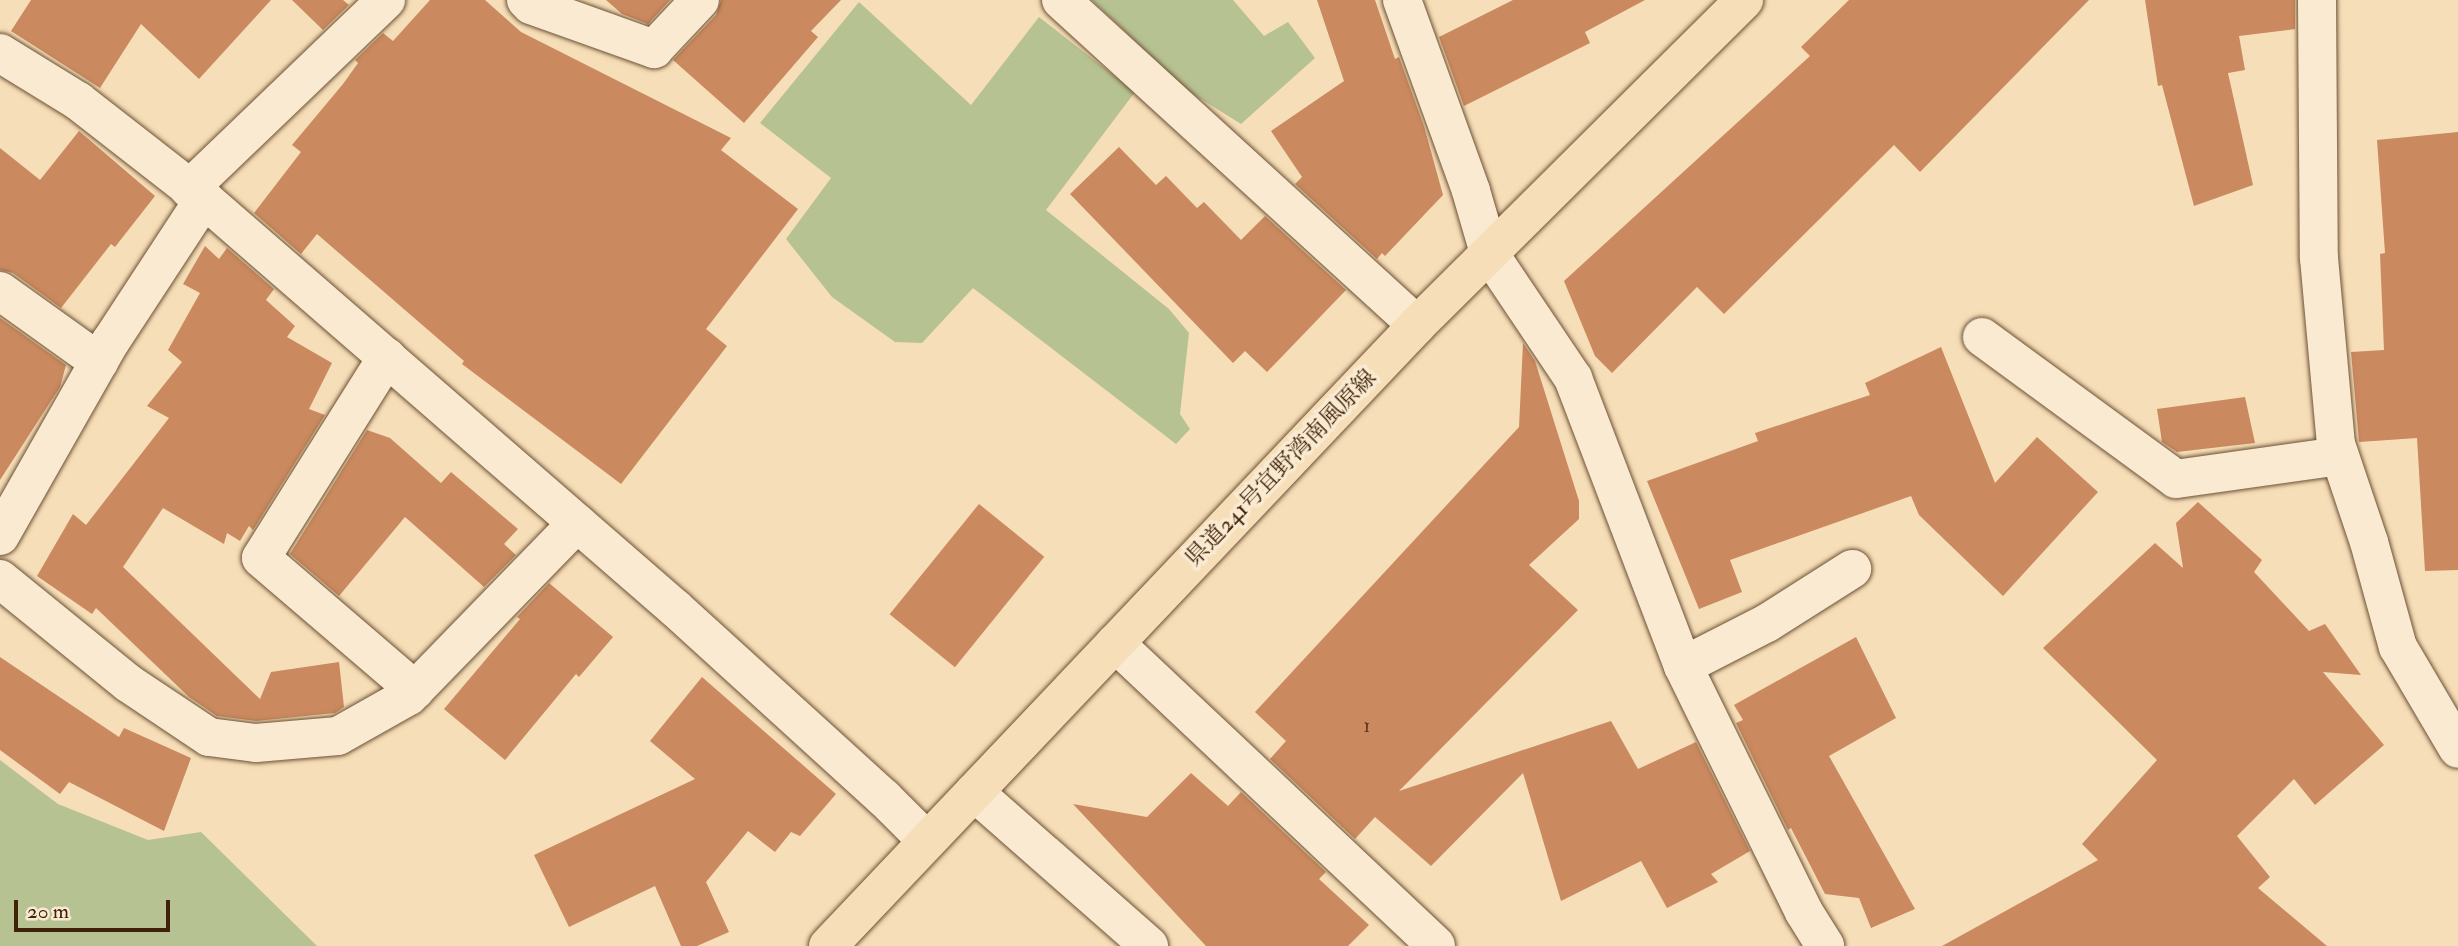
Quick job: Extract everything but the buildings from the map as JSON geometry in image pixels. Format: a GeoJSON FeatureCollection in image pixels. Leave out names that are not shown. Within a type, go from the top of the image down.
{"type":"FeatureCollection","features":[{"type":"Feature","properties":{"kind":"main road","name":"県道241号宜野湾南風原線"},"geometry":{"type":"LineString","coordinates":[[828,946],[1417,325],[1744,0]]}},
{"type":"Feature","properties":{"kind":"street"},"geometry":{"type":"LineString","coordinates":[[0,536],[197,194],[386,0]]}},
{"type":"Feature","properties":{"kind":"street"},"geometry":{"type":"LineString","coordinates":[[527,0],[531,5],[654,49],[700,0]]}},
{"type":"Feature","properties":{"kind":"street"},"geometry":{"type":"LineString","coordinates":[[1061,0],[1417,325]]}},
{"type":"Feature","properties":{"kind":"street"},"geometry":{"type":"LineString","coordinates":[[1402,0],[1471,191],[1489,253],[1573,378],[1683,666],[1804,912],[1825,946]]}},
{"type":"Feature","properties":{"kind":"street"},"geometry":{"type":"LineString","coordinates":[[2318,0],[2319,258],[2339,456],[2369,542],[2398,647],[2458,749]]}},
{"type":"Feature","properties":{"kind":"street"},"geometry":{"type":"LineString","coordinates":[[0,53],[78,101],[197,194],[578,523],[854,771],[926,840]]}},
{"type":"Feature","properties":{"kind":"street"},"geometry":{"type":"LineString","coordinates":[[0,290],[99,362]]}},
{"type":"Feature","properties":{"kind":"street"},"geometry":{"type":"LineString","coordinates":[[1982,337],[2176,479],[2339,456]]}},
{"type":"Feature","properties":{"kind":"street"},"geometry":{"type":"LineString","coordinates":[[387,357],[261,558],[415,690]]}},
{"type":"Feature","properties":{"kind":"street"},"geometry":{"type":"LineString","coordinates":[[0,579],[128,683],[209,737],[256,743],[338,736],[409,696],[578,523]]}},
{"type":"Feature","properties":{"kind":"street"},"geometry":{"type":"LineString","coordinates":[[1683,666],[1767,623],[1852,569]]}},
{"type":"Feature","properties":{"kind":"street"},"geometry":{"type":"LineString","coordinates":[[1115,643],[1436,946]]}},
{"type":"Feature","properties":{"kind":"street"},"geometry":{"type":"LineString","coordinates":[[974,792],[1149,946]]}},
{"type":"Feature","properties":{"kind":"green space"},"geometry":{"type":"Polygon","coordinates":[[[1092,0],[1233,0],[1264,36],[1288,22],[1315,58],[1241,124],[1188,91],[1092,0]]]}},
{"type":"Feature","properties":{"kind":"green space"},"geometry":{"type":"Polygon","coordinates":[[[859,2],[971,105],[1039,17],[1135,92],[1046,210],[1169,309],[1189,333],[1180,414],[1190,429],[1176,444],[973,288],[922,343],[895,342],[832,297],[786,239],[831,178],[760,123],[859,2]]]}},
{"type":"Feature","properties":{"kind":"green space"},"geometry":{"type":"Polygon","coordinates":[[[0,760],[58,804],[148,840],[201,832],[317,946],[0,946],[0,760]]]}}]}
